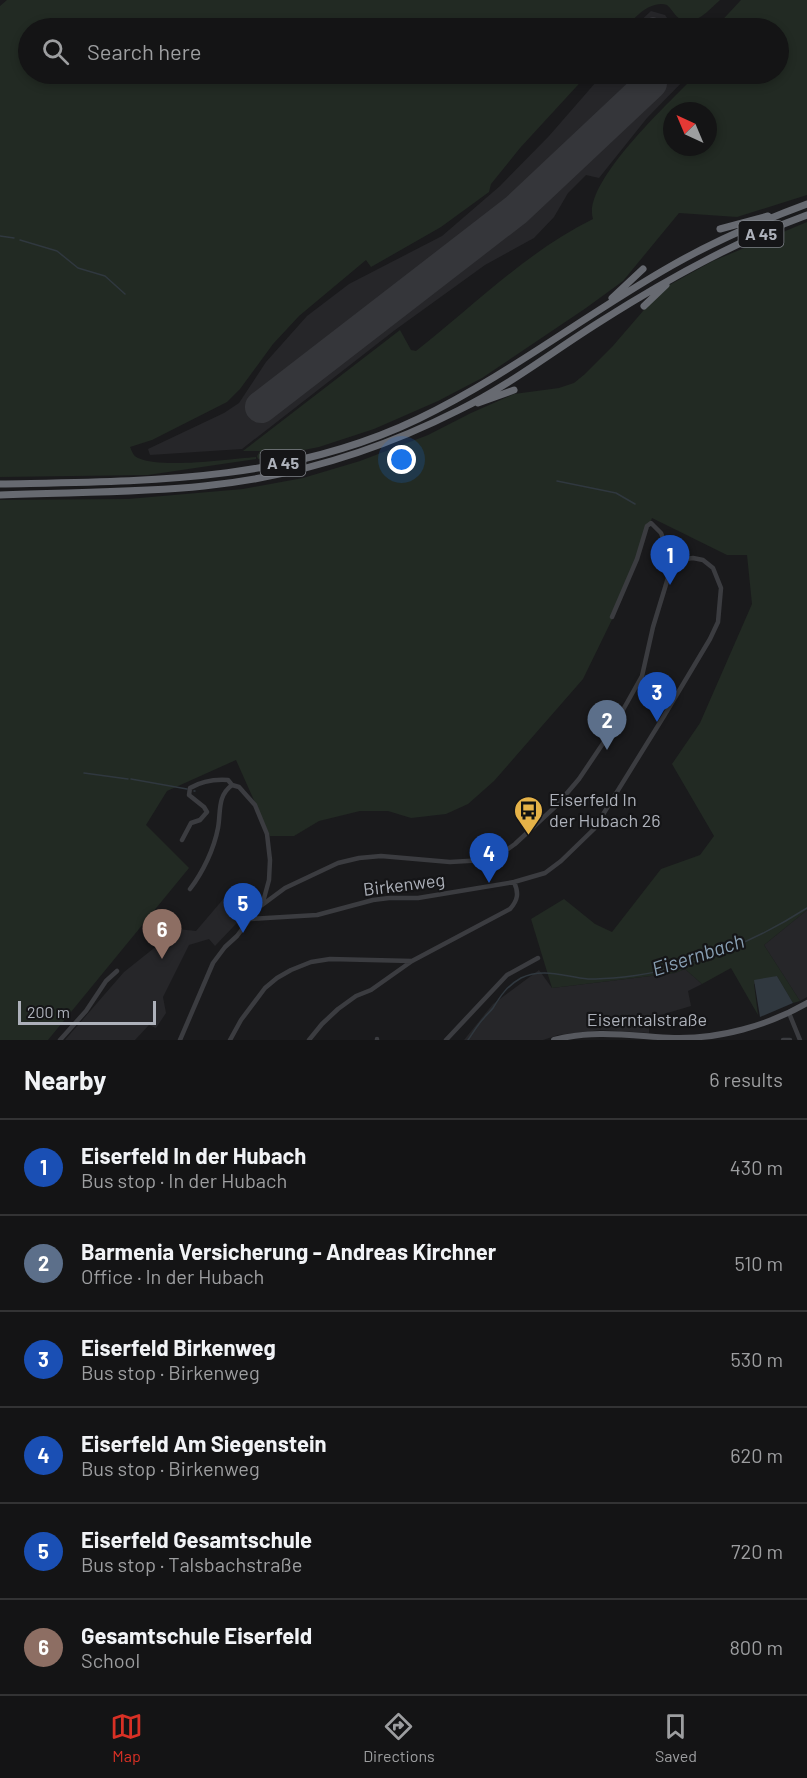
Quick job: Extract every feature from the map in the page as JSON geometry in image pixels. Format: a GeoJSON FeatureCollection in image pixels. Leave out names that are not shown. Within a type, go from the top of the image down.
{"type":"FeatureCollection","features":[{"type":"Feature","properties":{"kind":"highway","name":"A 45"},"geometry":{"type":"LineString","coordinates":[[0,484],[153,481],[204,477],[276,465],[324,453],[398,427],[456,400],[493,379],[672,265],[748,228],[807,204]]}},
{"type":"Feature","properties":{"kind":"highway"},"geometry":{"type":"LineString","coordinates":[[720,229],[797,208]]}},
{"type":"Feature","properties":{"kind":"highway","name":"A 45"},"geometry":{"type":"LineString","coordinates":[[0,495],[131,492],[205,486],[249,480],[363,452],[461,409],[676,276],[752,238],[807,215]]}},
{"type":"Feature","properties":{"kind":"highway"},"geometry":{"type":"LineString","coordinates":[[592,315],[643,269]]}},
{"type":"Feature","properties":{"kind":"highway"},"geometry":{"type":"LineString","coordinates":[[644,306],[676,276]]}},
{"type":"Feature","properties":{"kind":"highway"},"geometry":{"type":"LineString","coordinates":[[461,409],[514,390]]}},
{"type":"Feature","properties":{"kind":"main road","name":"Eiserntalstraße"},"geometry":{"type":"LineString","coordinates":[[554,1040],[580,1034],[600,1033],[697,1037],[744,1029],[789,1013],[807,1003]]}},
{"type":"Feature","properties":{"kind":"street"},"geometry":{"type":"LineString","coordinates":[[180,1040],[213,963],[263,902],[300,879],[338,863],[359,858],[381,856],[425,861],[485,860],[515,844],[556,806],[579,779],[639,684],[671,568],[661,533],[654,524],[649,524],[637,560],[612,617]]}},
{"type":"Feature","properties":{"kind":"street","name":"Birkenweg"},"geometry":{"type":"LineString","coordinates":[[250,919],[317,915],[373,900],[418,898],[514,882],[545,873],[578,846],[594,829],[710,639],[718,622],[721,588],[716,572],[707,562],[693,558],[686,559],[671,568]]}},
{"type":"Feature","properties":{"kind":"street"},"geometry":{"type":"LineString","coordinates":[[182,840],[191,823],[200,820],[207,812],[189,795],[190,788],[218,779],[228,780],[232,785],[239,787],[255,805],[267,834],[269,870],[263,902]]}},
{"type":"Feature","properties":{"kind":"street"},"geometry":{"type":"LineString","coordinates":[[190,889],[209,855],[218,828],[219,805],[226,789],[232,785]]}},
{"type":"Feature","properties":{"kind":"street"},"geometry":{"type":"LineString","coordinates":[[309,1040],[338,1009],[356,996],[371,990],[412,961],[510,909],[516,903],[518,896],[514,882]]}},
{"type":"Feature","properties":{"kind":"street"},"geometry":{"type":"LineString","coordinates":[[446,1040],[507,975],[538,958]]}},
{"type":"Feature","properties":{"kind":"street"},"geometry":{"type":"LineString","coordinates":[[231,1040],[241,1020],[266,987],[291,970],[311,962],[330,959],[412,961]]}},
{"type":"Feature","properties":{"kind":"street"},"geometry":{"type":"LineString","coordinates":[[60,1040],[86,1011],[106,981],[117,971]]}},
{"type":"Feature","properties":{"kind":"street"},"geometry":{"type":"LineString","coordinates":[[789,1013],[800,1040]]}},
{"type":"Feature","properties":{"kind":"street"},"geometry":{"type":"LineString","coordinates":[[783,1040],[790,1040]]}},
{"type":"Feature","properties":{"kind":"shaded area"},"geometry":{"type":"Polygon","coordinates":[[[7,0],[720,0],[698,18],[679,18],[667,5],[661,4],[649,7],[635,18],[18,18],[18,84],[579,84],[520,148],[491,184],[489,192],[441,227],[371,267],[366,260],[299,316],[273,344],[240,389],[227,402],[152,440],[130,447],[138,458],[163,463],[256,457],[256,459],[148,475],[0,477],[0,6],[7,0]]]}},
{"type":"Feature","properties":{"kind":"shaded area"},"geometry":{"type":"Polygon","coordinates":[[[741,0],[807,0],[807,195],[737,217],[679,213],[623,281],[482,378],[438,401],[374,429],[319,447],[258,459],[260,451],[243,451],[400,330],[411,350],[416,351],[523,263],[545,247],[593,219],[593,204],[601,185],[631,143],[663,109],[663,156],[717,156],[717,102],[670,102],[687,84],[789,84],[789,18],[724,18],[741,0]]]}},
{"type":"Feature","properties":{"kind":"shaded area"},"geometry":{"type":"Polygon","coordinates":[[[651,11],[665,15],[667,18],[644,18],[651,11]]]}},
{"type":"Feature","properties":{"kind":"shaded area"},"geometry":{"type":"Polygon","coordinates":[[[594,84],[680,84],[647,118],[599,178],[586,175],[568,193],[554,217],[534,238],[485,265],[395,330],[242,449],[150,455],[148,449],[224,413],[239,403],[266,362],[307,316],[349,284],[442,236],[500,186],[549,136],[594,84]]]}},
{"type":"Feature","properties":{"kind":"shaded area"},"geometry":{"type":"Polygon","coordinates":[[[807,222],[807,910],[764,945],[800,1001],[793,1003],[777,976],[754,984],[758,1015],[731,968],[702,984],[685,969],[675,973],[552,988],[531,919],[564,899],[595,924],[612,932],[661,869],[700,855],[714,836],[672,764],[700,723],[752,604],[747,555],[727,555],[652,518],[622,599],[583,679],[494,781],[468,804],[446,814],[411,818],[388,811],[360,811],[319,821],[294,836],[270,836],[236,760],[167,791],[146,825],[189,868],[48,1040],[0,1040],[0,500],[128,499],[243,489],[303,478],[360,461],[428,435],[514,394],[559,388],[574,383],[612,347],[662,289],[713,261],[807,222]]]}},
{"type":"Feature","properties":{"kind":"shaded area"},"geometry":{"type":"Polygon","coordinates":[[[225,897],[241,901],[251,908],[215,946],[209,939],[189,945],[163,997],[166,1013],[156,1028],[149,1025],[135,1040],[65,1040],[124,972],[178,929],[196,931],[225,897]]]}},
{"type":"Feature","properties":{"kind":"shaded area"},"geometry":{"type":"Polygon","coordinates":[[[807,910],[807,997],[800,1001],[764,945],[807,910]]]}},
{"type":"Feature","properties":{"kind":"shaded area"},"geometry":{"type":"Polygon","coordinates":[[[685,969],[702,984],[688,991],[691,1006],[654,1017],[649,1022],[649,1033],[601,1030],[558,1035],[543,1040],[464,1040],[493,1004],[539,970],[552,988],[675,973],[685,969]]]}},
{"type":"Feature","properties":{"kind":"shaded area"},"geometry":{"type":"Polygon","coordinates":[[[777,976],[793,1003],[760,1017],[754,980],[777,976]]]}},
{"type":"Feature","properties":{"kind":"waterway"},"geometry":{"type":"LineString","coordinates":[[0,236],[14,238]]}},
{"type":"Feature","properties":{"kind":"waterway"},"geometry":{"type":"LineString","coordinates":[[20,240],[57,251],[78,268],[105,276],[125,294]]}},
{"type":"Feature","properties":{"kind":"waterway"},"geometry":{"type":"LineString","coordinates":[[557,481],[616,493],[635,504]]}},
{"type":"Feature","properties":{"kind":"waterway"},"geometry":{"type":"LineString","coordinates":[[84,773],[128,779]]}},
{"type":"Feature","properties":{"kind":"waterway"},"geometry":{"type":"LineString","coordinates":[[131,779],[187,789]]}},
{"type":"Feature","properties":{"kind":"waterway","name":"Eisernbach"},"geometry":{"type":"LineString","coordinates":[[468,1040],[505,991],[521,978],[538,973],[588,979],[624,977],[672,968],[743,943],[807,908]]}},
{"type":"Feature","properties":{"kind":"runway"},"geometry":{"type":"LineString","coordinates":[[261,407],[516,210],[650,84]]}},
{"type":"Feature","properties":{"kind":"place","name":"Eiserfeld In der Hubach"},"geometry":{"type":"Point","coordinates":[670,585]}},
{"type":"Feature","properties":{"kind":"place","name":"Eiserfeld Birkenweg"},"geometry":{"type":"Point","coordinates":[657,722]}},
{"type":"Feature","properties":{"kind":"place","name":"Barmenia Versicherung - Andreas Kirchner"},"geometry":{"type":"Point","coordinates":[607,750]}},
{"type":"Feature","properties":{"kind":"place","name":"Eiserfeld In der Hubach 26"},"geometry":{"type":"Point","coordinates":[528,836]}},
{"type":"Feature","properties":{"kind":"place","name":"Eiserfeld Am Siegenstein"},"geometry":{"type":"Point","coordinates":[489,883]}},
{"type":"Feature","properties":{"kind":"place","name":"Eiserfeld Gesamtschule"},"geometry":{"type":"Point","coordinates":[243,933]}},
{"type":"Feature","properties":{"kind":"place","name":"Gesamtschule Eiserfeld"},"geometry":{"type":"Point","coordinates":[162,959]}}]}
